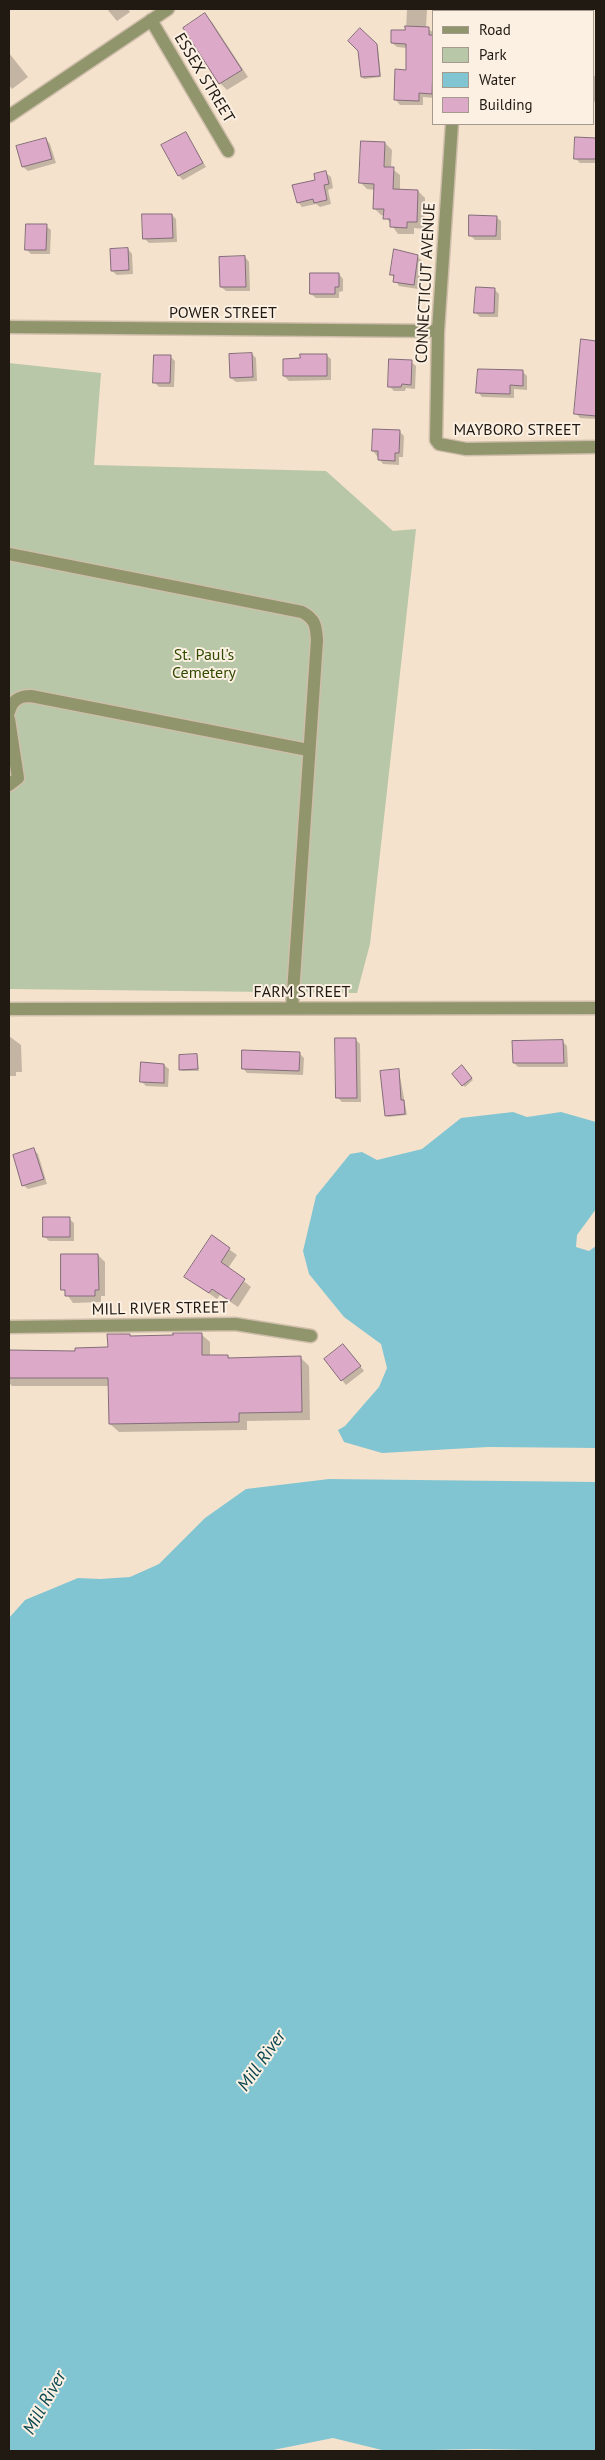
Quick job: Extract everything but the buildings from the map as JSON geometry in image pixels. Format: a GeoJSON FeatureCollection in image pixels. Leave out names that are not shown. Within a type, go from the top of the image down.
{"type":"FeatureCollection","features":[{"type":"Feature","properties":{"kind":"street"},"geometry":{"type":"LineString","coordinates":[[9,116],[168,9]]}},
{"type":"Feature","properties":{"kind":"street","name":"ESSEX STREET"},"geometry":{"type":"LineString","coordinates":[[151,20],[228,151]]}},
{"type":"Feature","properties":{"kind":"street","name":"CONNECTICUT AVENUE"},"geometry":{"type":"LineString","coordinates":[[438,443],[436,440],[438,331],[452,125]]}},
{"type":"Feature","properties":{"kind":"street","name":"POWER STREET"},"geometry":{"type":"LineString","coordinates":[[9,327],[438,331]]}},
{"type":"Feature","properties":{"kind":"street","name":"MAYBORO STREET"},"geometry":{"type":"LineString","coordinates":[[438,443],[449,448],[466,449],[596,447]]}},
{"type":"Feature","properties":{"kind":"street"},"geometry":{"type":"LineString","coordinates":[[9,554],[302,612],[312,618],[316,624],[317,640],[308,750],[292,1008]]}},
{"type":"Feature","properties":{"kind":"street"},"geometry":{"type":"LineString","coordinates":[[9,712],[14,700],[22,696],[31,696],[308,750]]}},
{"type":"Feature","properties":{"kind":"street"},"geometry":{"type":"LineString","coordinates":[[9,719],[18,778],[9,785]]}},
{"type":"Feature","properties":{"kind":"street","name":"FARM STREET"},"geometry":{"type":"LineString","coordinates":[[9,1009],[596,1008]]}},
{"type":"Feature","properties":{"kind":"street","name":"MILL RIVER STREET"},"geometry":{"type":"LineString","coordinates":[[9,1327],[235,1324],[311,1336]]}},
{"type":"Feature","properties":{"kind":"green space","name":"St. Paul's Cemetery"},"geometry":{"type":"Polygon","coordinates":[[[9,363],[101,373],[94,465],[326,471],[393,531],[416,529],[370,944],[357,993],[9,989],[9,363]]]}},
{"type":"Feature","properties":{"kind":"water"},"geometry":{"type":"Polygon","coordinates":[[[513,1112],[527,1117],[561,1112],[596,1122],[596,1209],[577,1235],[576,1247],[589,1251],[596,1246],[596,1448],[488,1447],[382,1453],[344,1442],[338,1430],[345,1426],[379,1387],[387,1368],[381,1344],[344,1317],[309,1274],[303,1251],[316,1196],[350,1154],[362,1152],[377,1160],[422,1149],[461,1118],[513,1112]]]}},
{"type":"Feature","properties":{"kind":"water","name":"Mill River"},"geometry":{"type":"Polygon","coordinates":[[[329,1479],[596,1482],[596,2451],[477,2449],[386,2451],[333,2438],[268,2451],[9,2451],[9,1618],[25,1600],[78,1578],[130,1577],[159,1564],[205,1518],[246,1489],[329,1479]]]}}]}
